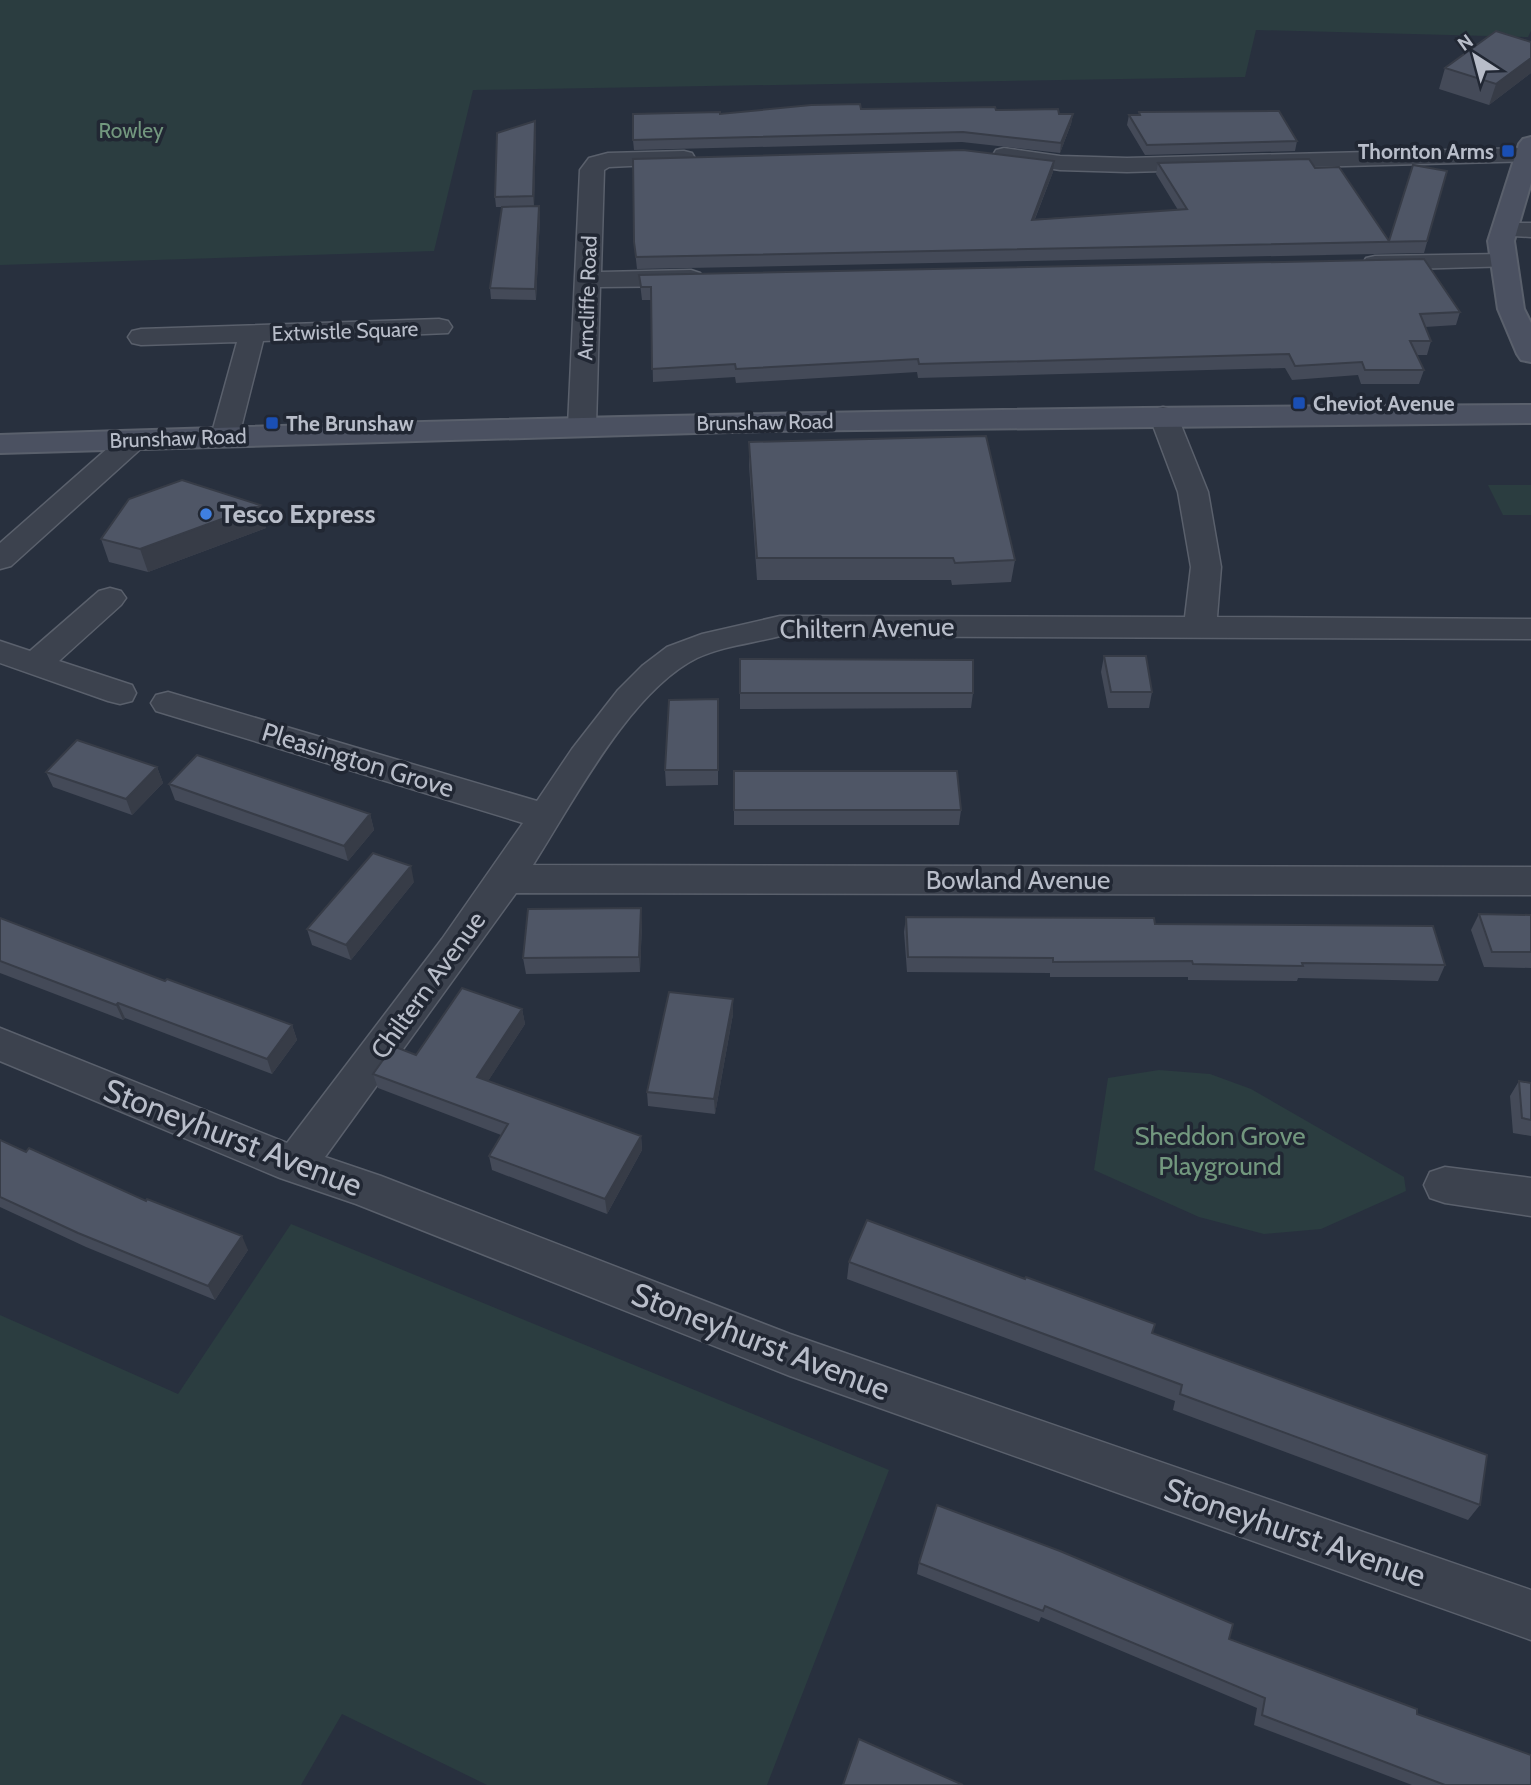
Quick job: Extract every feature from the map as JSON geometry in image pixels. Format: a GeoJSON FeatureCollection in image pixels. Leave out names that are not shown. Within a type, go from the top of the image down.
{"type":"FeatureCollection","features":[{"type":"Feature","properties":{"kind":"street"},"geometry":{"type":"LineString","coordinates":[[975,153],[1060,163],[1127,165],[1529,150],[1501,241],[1511,309],[1531,354]]}},
{"type":"Feature","properties":{"kind":"street","name":"Arncliffe Road"},"geometry":{"type":"LineString","coordinates":[[582,426],[592,170],[597,163],[608,160],[703,158]]}},
{"type":"Feature","properties":{"kind":"street"},"geometry":{"type":"LineString","coordinates":[[1504,230],[1531,230]]}},
{"type":"Feature","properties":{"kind":"street"},"geometry":{"type":"LineString","coordinates":[[1351,264],[1504,261]]}},
{"type":"Feature","properties":{"kind":"street"},"geometry":{"type":"LineString","coordinates":[[588,280],[713,278]]}},
{"type":"Feature","properties":{"kind":"street","name":"Extwistle Square"},"geometry":{"type":"LineString","coordinates":[[141,337],[439,327]]}},
{"type":"Feature","properties":{"kind":"street","name":"Extwistle Square"},"geometry":{"type":"LineString","coordinates":[[225,436],[252,334]]}},
{"type":"Feature","properties":{"kind":"street","name":"Brunshaw Road"},"geometry":{"type":"LineString","coordinates":[[0,444],[582,426],[1163,415],[1531,414]]}},
{"type":"Feature","properties":{"kind":"street"},"geometry":{"type":"LineString","coordinates":[[1163,415],[1192,492],[1206,567],[1200,628]]}},
{"type":"Feature","properties":{"kind":"street"},"geometry":{"type":"LineString","coordinates":[[0,559],[135,439]]}},
{"type":"Feature","properties":{"kind":"street"},"geometry":{"type":"LineString","coordinates":[[35,664],[110,598]]}},
{"type":"Feature","properties":{"kind":"street","name":"Chiltern Avenue"},"geometry":{"type":"LineString","coordinates":[[295,1164],[506,879],[600,737],[640,685],[679,654],[725,639],[780,626],[1531,629]]}},
{"type":"Feature","properties":{"kind":"street"},"geometry":{"type":"LineString","coordinates":[[0,652],[120,693]]}},
{"type":"Feature","properties":{"kind":"street","name":"Pleasington Grove"},"geometry":{"type":"LineString","coordinates":[[168,703],[547,817]]}},
{"type":"Feature","properties":{"kind":"street","name":"Bowland Avenue"},"geometry":{"type":"LineString","coordinates":[[506,879],[1531,881]]}},
{"type":"Feature","properties":{"kind":"street","name":"Stoneyhurst Avenue"},"geometry":{"type":"LineString","coordinates":[[0,1044],[295,1164],[366,1188],[790,1355],[1531,1615]]}},
{"type":"Feature","properties":{"kind":"street"},"geometry":{"type":"LineString","coordinates":[[1445,1185],[1531,1197]]}},
{"type":"Feature","properties":{"kind":"green space","name":"Rowley"},"geometry":{"type":"Polygon","coordinates":[[[0,0],[1531,0],[1531,31],[1528,37],[1256,30],[1245,77],[473,90],[434,251],[0,265],[0,0]]]}},
{"type":"Feature","properties":{"kind":"green space"},"geometry":{"type":"Polygon","coordinates":[[[1488,485],[1531,485],[1531,515],[1503,515],[1488,485]]]}},
{"type":"Feature","properties":{"kind":"green space","name":"Sheddon Grove Playground"},"geometry":{"type":"Polygon","coordinates":[[[1159,1070],[1210,1074],[1251,1089],[1404,1177],[1406,1191],[1321,1229],[1264,1234],[1199,1217],[1094,1170],[1108,1078],[1159,1070]]]}},
{"type":"Feature","properties":{"kind":"green space"},"geometry":{"type":"Polygon","coordinates":[[[291,1224],[889,1470],[767,1785],[487,1785],[342,1714],[301,1785],[0,1785],[0,1315],[178,1394],[291,1224]]]}},
{"type":"Feature","properties":{"kind":"building"},"geometry":{"type":"Polygon","coordinates":[[[1496,31],[1531,42],[1531,58],[1496,84],[1445,68],[1496,31]]]}},
{"type":"Feature","properties":{"kind":"building"},"geometry":{"type":"Polygon","coordinates":[[[860,104],[861,109],[995,107],[996,110],[1058,109],[1059,114],[1073,114],[1061,143],[963,132],[633,140],[633,114],[720,114],[811,105],[860,104]]]}},
{"type":"Feature","properties":{"kind":"building"},"geometry":{"type":"Polygon","coordinates":[[[1279,111],[1297,141],[1147,145],[1129,115],[1140,115],[1139,112],[1279,111]]]}},
{"type":"Feature","properties":{"kind":"building"},"geometry":{"type":"Polygon","coordinates":[[[535,121],[533,196],[495,197],[497,133],[535,121]]]}},
{"type":"Feature","properties":{"kind":"building"},"geometry":{"type":"Polygon","coordinates":[[[963,150],[1054,161],[1032,220],[1187,209],[1158,163],[1309,159],[1315,168],[1339,167],[1389,241],[1413,165],[1447,171],[1427,241],[636,257],[633,159],[963,150]]]}},
{"type":"Feature","properties":{"kind":"building"},"geometry":{"type":"Polygon","coordinates":[[[539,206],[535,289],[490,288],[502,207],[539,206]]]}},
{"type":"Feature","properties":{"kind":"building"},"geometry":{"type":"Polygon","coordinates":[[[1424,259],[1460,312],[1420,314],[1431,341],[1410,341],[1424,370],[1365,370],[1362,362],[1295,366],[1289,354],[919,364],[918,359],[736,369],[735,364],[652,369],[651,287],[641,287],[639,275],[1424,259]]]}},
{"type":"Feature","properties":{"kind":"building"},"geometry":{"type":"Polygon","coordinates":[[[986,436],[1015,560],[955,563],[953,558],[757,558],[749,442],[986,436]]]}},
{"type":"Feature","properties":{"kind":"building"},"geometry":{"type":"Polygon","coordinates":[[[182,480],[260,505],[140,549],[101,539],[129,499],[182,480]]]}},
{"type":"Feature","properties":{"kind":"building"},"geometry":{"type":"Polygon","coordinates":[[[1104,656],[1146,656],[1152,692],[1111,692],[1104,656]]]}},
{"type":"Feature","properties":{"kind":"building"},"geometry":{"type":"Polygon","coordinates":[[[740,659],[973,660],[973,693],[740,693],[740,659]]]}},
{"type":"Feature","properties":{"kind":"building"},"geometry":{"type":"Polygon","coordinates":[[[718,699],[718,770],[665,770],[669,700],[718,699]]]}},
{"type":"Feature","properties":{"kind":"building"},"geometry":{"type":"Polygon","coordinates":[[[77,740],[157,767],[126,799],[46,772],[77,740]]]}},
{"type":"Feature","properties":{"kind":"building"},"geometry":{"type":"Polygon","coordinates":[[[197,755],[370,814],[344,846],[169,784],[197,755]]]}},
{"type":"Feature","properties":{"kind":"building"},"geometry":{"type":"Polygon","coordinates":[[[734,771],[957,771],[961,810],[734,810],[734,771]]]}},
{"type":"Feature","properties":{"kind":"building"},"geometry":{"type":"Polygon","coordinates":[[[373,853],[411,866],[346,945],[307,929],[373,853]]]}},
{"type":"Feature","properties":{"kind":"building"},"geometry":{"type":"Polygon","coordinates":[[[641,908],[639,957],[523,958],[528,909],[641,908]]]}},
{"type":"Feature","properties":{"kind":"building"},"geometry":{"type":"Polygon","coordinates":[[[1479,914],[1531,915],[1531,952],[1492,952],[1479,914]]]}},
{"type":"Feature","properties":{"kind":"building"},"geometry":{"type":"Polygon","coordinates":[[[906,917],[1154,918],[1155,924],[1433,926],[1445,965],[1302,963],[1303,966],[1193,964],[1192,961],[1053,962],[1053,958],[908,957],[906,917]]]}},
{"type":"Feature","properties":{"kind":"building"},"geometry":{"type":"Polygon","coordinates":[[[0,918],[165,981],[167,979],[292,1025],[267,1059],[118,1003],[116,1005],[0,961],[0,918]]]}},
{"type":"Feature","properties":{"kind":"building"},"geometry":{"type":"Polygon","coordinates":[[[462,988],[522,1009],[477,1077],[641,1136],[605,1199],[489,1156],[508,1124],[373,1074],[393,1046],[416,1055],[462,988]]]}},
{"type":"Feature","properties":{"kind":"building"},"geometry":{"type":"Polygon","coordinates":[[[669,992],[733,999],[714,1099],[647,1092],[669,992]]]}},
{"type":"Feature","properties":{"kind":"building"},"geometry":{"type":"Polygon","coordinates":[[[1519,1081],[1531,1083],[1531,1120],[1522,1118],[1519,1081]]]}},
{"type":"Feature","properties":{"kind":"building"},"geometry":{"type":"Polygon","coordinates":[[[0,1140],[26,1152],[29,1148],[146,1201],[147,1199],[242,1236],[208,1286],[78,1233],[0,1197],[0,1140]]]}},
{"type":"Feature","properties":{"kind":"building"},"geometry":{"type":"Polygon","coordinates":[[[867,1220],[1155,1324],[1152,1333],[1487,1455],[1480,1505],[1180,1394],[1182,1385],[849,1262],[867,1220]]]}},
{"type":"Feature","properties":{"kind":"building"},"geometry":{"type":"Polygon","coordinates":[[[937,1505],[1060,1551],[1233,1624],[1229,1639],[1417,1709],[1417,1714],[1531,1755],[1531,1785],[1445,1785],[1262,1715],[1265,1698],[1045,1606],[1043,1611],[919,1563],[937,1505]]]}},
{"type":"Feature","properties":{"kind":"building"},"geometry":{"type":"Polygon","coordinates":[[[859,1739],[963,1785],[843,1785],[859,1739]]]}},
{"type":"Feature","properties":{"kind":"place","name":"Thornton Arms"},"geometry":{"type":"Point","coordinates":[1508,151]}},
{"type":"Feature","properties":{"kind":"place","name":"Cheviot Avenue"},"geometry":{"type":"Point","coordinates":[1299,403]}},
{"type":"Feature","properties":{"kind":"place","name":"The Brunshaw"},"geometry":{"type":"Point","coordinates":[272,423]}},
{"type":"Feature","properties":{"kind":"place","name":"Tesco Express"},"geometry":{"type":"Point","coordinates":[206,514]}}]}
